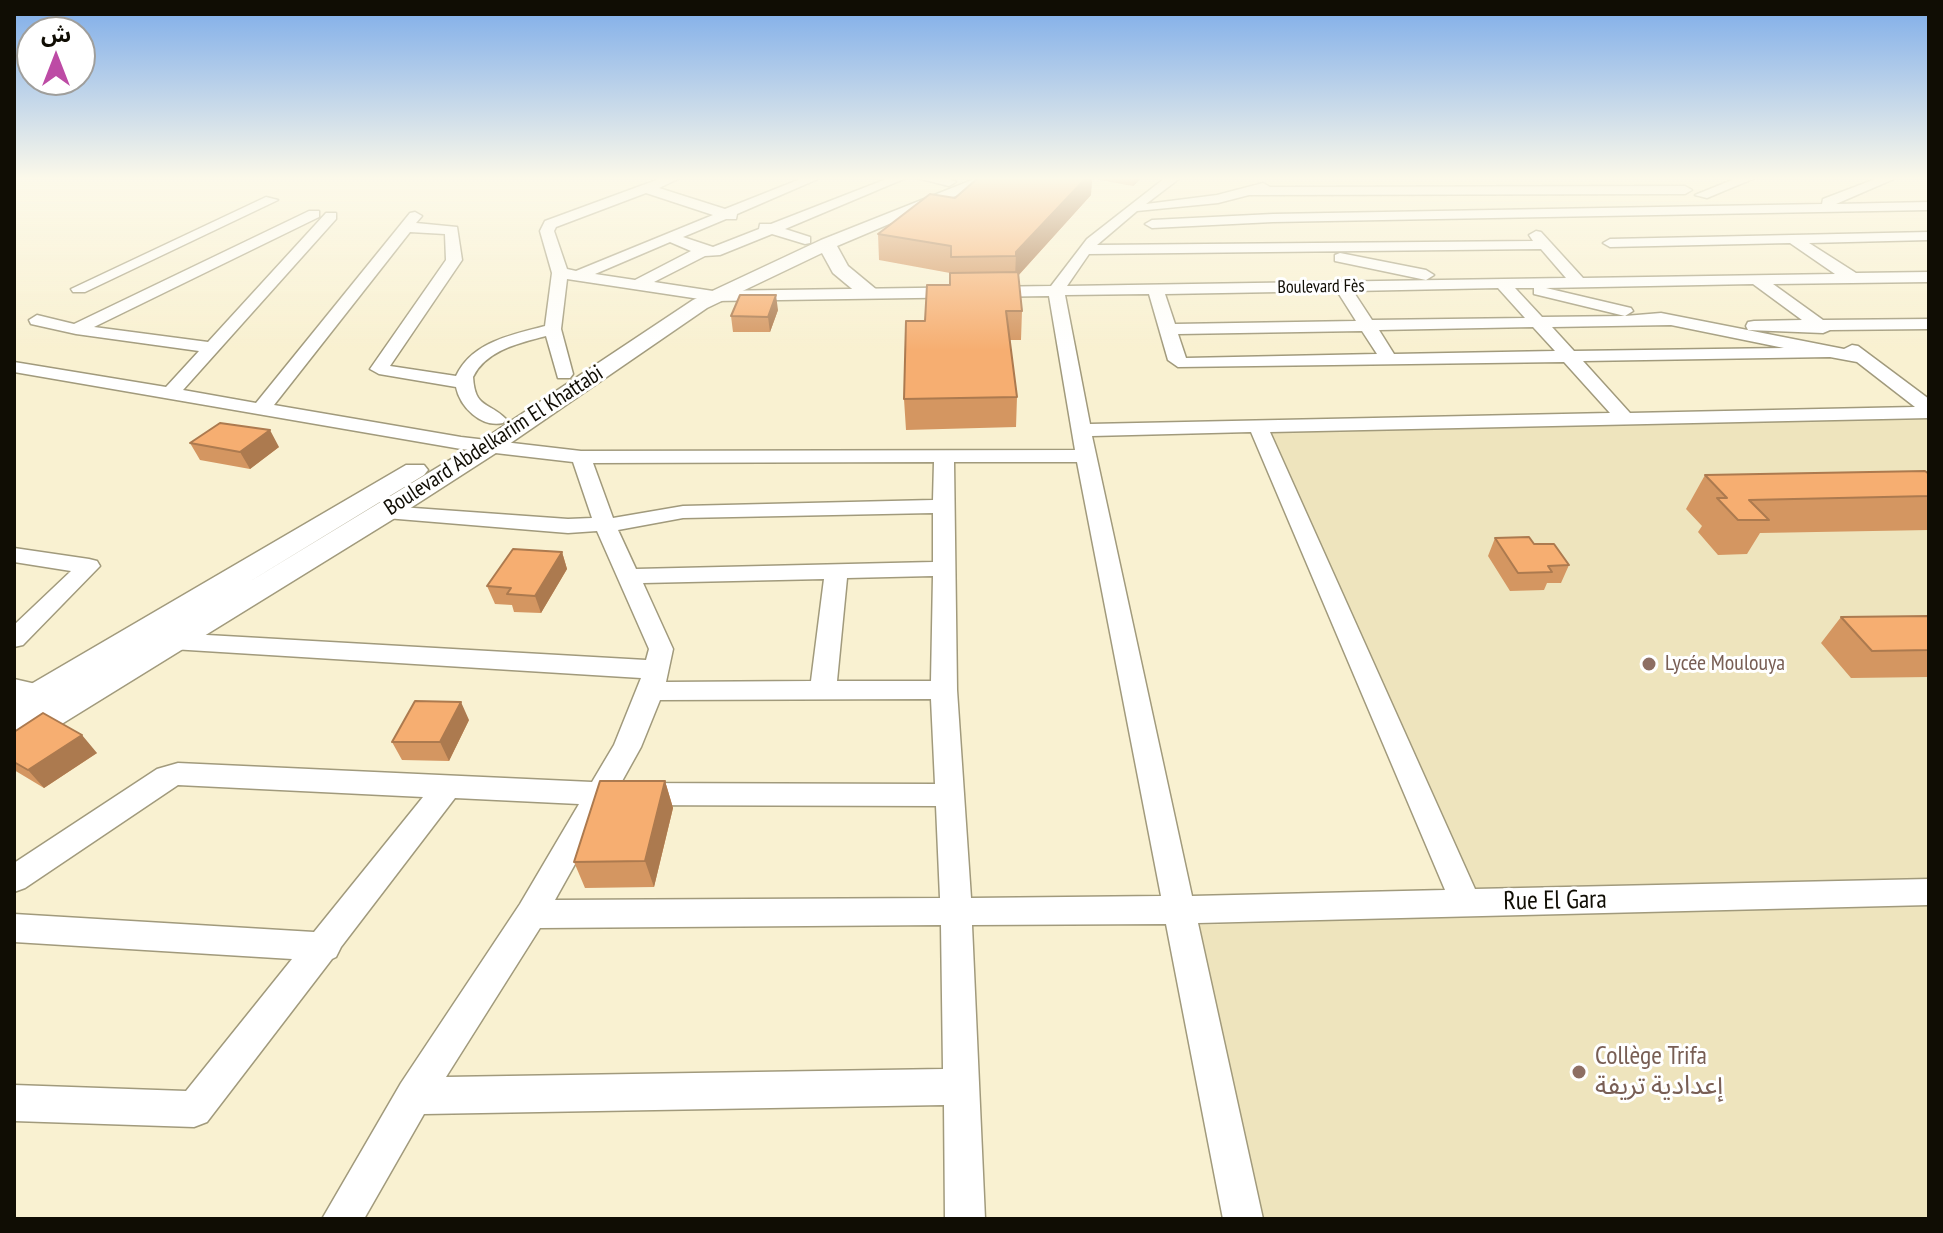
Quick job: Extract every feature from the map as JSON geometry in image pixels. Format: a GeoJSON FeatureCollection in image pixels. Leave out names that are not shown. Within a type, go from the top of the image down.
{"type":"FeatureCollection","features":[{"type":"Feature","properties":{"kind":"street"},"geometry":{"type":"LineString","coordinates":[[79,289],[194,236]]}},
{"type":"Feature","properties":{"kind":"street"},"geometry":{"type":"LineString","coordinates":[[76,329],[269,236]]}},
{"type":"Feature","properties":{"kind":"street"},"geometry":{"type":"LineString","coordinates":[[171,393],[313,236]]}},
{"type":"Feature","properties":{"kind":"street"},"geometry":{"type":"LineString","coordinates":[[261,409],[399,236]]}},
{"type":"Feature","properties":{"kind":"street"},"geometry":{"type":"LineString","coordinates":[[452,236],[454,260],[379,369],[462,383]]}},
{"type":"Feature","properties":{"kind":"street"},"geometry":{"type":"LineString","coordinates":[[548,236],[560,273],[553,329],[564,374]]}},
{"type":"Feature","properties":{"kind":"street"},"geometry":{"type":"LineString","coordinates":[[579,276],[673,236]]}},
{"type":"Feature","properties":{"kind":"street"},"geometry":{"type":"LineString","coordinates":[[670,237],[703,251],[715,252],[754,236]]}},
{"type":"Feature","properties":{"kind":"street"},"geometry":{"type":"LineString","coordinates":[[793,236],[816,242],[840,269],[870,294]]}},
{"type":"Feature","properties":{"kind":"street","name":"Boulevard Abdelkarim El Khattabi"},"geometry":{"type":"LineString","coordinates":[[14,709],[461,443],[564,374],[701,294],[830,236]]}},
{"type":"Feature","properties":{"kind":"street","name":"Boulevard Abdelkarim El Khattabi"},"geometry":{"type":"LineString","coordinates":[[816,242],[834,236]]}},
{"type":"Feature","properties":{"kind":"street"},"geometry":{"type":"LineString","coordinates":[[1107,236],[1085,250],[1063,276],[1056,291],[1086,456],[1243,1219]]}},
{"type":"Feature","properties":{"kind":"street"},"geometry":{"type":"LineString","coordinates":[[1225,236],[1426,275],[1502,284],[1863,358]]}},
{"type":"Feature","properties":{"kind":"street"},"geometry":{"type":"LineString","coordinates":[[1397,236],[1426,275]]}},
{"type":"Feature","properties":{"kind":"street"},"geometry":{"type":"LineString","coordinates":[[1536,236],[1579,283]]}},
{"type":"Feature","properties":{"kind":"street"},"geometry":{"type":"LineString","coordinates":[[1601,236],[1651,282]]}},
{"type":"Feature","properties":{"kind":"street"},"geometry":{"type":"LineString","coordinates":[[1738,236],[1929,236]]}},
{"type":"Feature","properties":{"kind":"street"},"geometry":{"type":"LineString","coordinates":[[1788,236],[1852,278]]}},
{"type":"Feature","properties":{"kind":"street"},"geometry":{"type":"LineString","coordinates":[[1085,250],[1545,245]]}},
{"type":"Feature","properties":{"kind":"street"},"geometry":{"type":"LineString","coordinates":[[637,285],[703,251]]}},
{"type":"Feature","properties":{"kind":"street","name":"Boulevard Fès"},"geometry":{"type":"LineString","coordinates":[[560,273],[701,294],[1929,277]]}},
{"type":"Feature","properties":{"kind":"street"},"geometry":{"type":"LineString","coordinates":[[1757,280],[1929,410]]}},
{"type":"Feature","properties":{"kind":"street"},"geometry":{"type":"LineString","coordinates":[[1502,284],[1625,418]]}},
{"type":"Feature","properties":{"kind":"street"},"geometry":{"type":"LineString","coordinates":[[1342,286],[1390,361]]}},
{"type":"Feature","properties":{"kind":"street"},"geometry":{"type":"LineString","coordinates":[[1156,289],[1177,360],[1184,363],[1828,352]]}},
{"type":"Feature","properties":{"kind":"street","name":"Boulevard Abdelkarim El Khattabi"},"geometry":{"type":"LineString","coordinates":[[14,737],[490,446],[701,294]]}},
{"type":"Feature","properties":{"kind":"street"},"geometry":{"type":"LineString","coordinates":[[37,320],[76,329],[212,348]]}},
{"type":"Feature","properties":{"kind":"street"},"geometry":{"type":"LineString","coordinates":[[1167,329],[1674,320]]}},
{"type":"Feature","properties":{"kind":"street"},"geometry":{"type":"LineString","coordinates":[[1707,327],[1929,325]]}},
{"type":"Feature","properties":{"kind":"street"},"geometry":{"type":"LineString","coordinates":[[496,419],[474,409],[462,383],[466,371],[479,355],[515,339],[553,329]]}},
{"type":"Feature","properties":{"kind":"street"},"geometry":{"type":"LineString","coordinates":[[14,367],[461,443],[581,457],[1086,456]]}},
{"type":"Feature","properties":{"kind":"street"},"geometry":{"type":"LineString","coordinates":[[1082,430],[1929,410]]}},
{"type":"Feature","properties":{"kind":"street"},"geometry":{"type":"LineString","coordinates":[[1258,427],[1466,903]]}},
{"type":"Feature","properties":{"kind":"street"},"geometry":{"type":"LineString","coordinates":[[342,1219],[414,1096],[531,914],[601,794],[638,726],[655,680],[661,649],[605,525],[581,457]]}},
{"type":"Feature","properties":{"kind":"street"},"geometry":{"type":"LineString","coordinates":[[944,457],[944,690],[956,912],[965,1219]]}},
{"type":"Feature","properties":{"kind":"street"},"geometry":{"type":"LineString","coordinates":[[386,512],[568,526],[605,525],[683,512],[944,506]]}},
{"type":"Feature","properties":{"kind":"street"},"geometry":{"type":"LineString","coordinates":[[14,555],[89,566],[14,639]]}},
{"type":"Feature","properties":{"kind":"street"},"geometry":{"type":"LineString","coordinates":[[630,576],[942,569]]}},
{"type":"Feature","properties":{"kind":"street"},"geometry":{"type":"LineString","coordinates":[[823,690],[836,571]]}},
{"type":"Feature","properties":{"kind":"street"},"geometry":{"type":"LineString","coordinates":[[172,641],[655,680],[823,690],[944,690]]}},
{"type":"Feature","properties":{"kind":"street"},"geometry":{"type":"LineString","coordinates":[[14,688],[40,694]]}},
{"type":"Feature","properties":{"kind":"street"},"geometry":{"type":"LineString","coordinates":[[14,879],[173,775],[601,794],[949,795]]}},
{"type":"Feature","properties":{"kind":"street"},"geometry":{"type":"LineString","coordinates":[[14,1103],[194,1109],[325,947],[446,789]]}},
{"type":"Feature","properties":{"kind":"street","name":"Rue El Gara"},"geometry":{"type":"LineString","coordinates":[[531,914],[1181,910],[1929,892]]}},
{"type":"Feature","properties":{"kind":"street"},"geometry":{"type":"LineString","coordinates":[[14,928],[325,947]]}},
{"type":"Feature","properties":{"kind":"street"},"geometry":{"type":"LineString","coordinates":[[414,1096],[962,1087]]}},
{"type":"Feature","properties":{"kind":"shaded area"},"geometry":{"type":"Polygon","coordinates":[[[1929,413],[1929,1219],[1260,1219],[1196,925],[1483,916],[1261,425],[1929,413]]]}},
{"type":"Feature","properties":{"kind":"building"},"geometry":{"type":"Polygon","coordinates":[[[887,236],[1032,236],[1016,252],[1016,256],[951,257],[951,246],[887,236]]]}},
{"type":"Feature","properties":{"kind":"building"},"geometry":{"type":"Polygon","coordinates":[[[1018,272],[1022,311],[1006,311],[1017,397],[904,399],[906,321],[925,321],[927,285],[950,285],[950,273],[1018,272]]]}},
{"type":"Feature","properties":{"kind":"building"},"geometry":{"type":"Polygon","coordinates":[[[740,295],[776,295],[768,317],[731,316],[740,295]]]}},
{"type":"Feature","properties":{"kind":"building"},"geometry":{"type":"Polygon","coordinates":[[[220,423],[270,430],[240,452],[190,443],[220,423]]]}},
{"type":"Feature","properties":{"kind":"building"},"geometry":{"type":"Polygon","coordinates":[[[1925,471],[1929,474],[1929,496],[1749,500],[1769,520],[1738,520],[1717,498],[1727,498],[1705,475],[1925,471]]]}},
{"type":"Feature","properties":{"kind":"building"},"geometry":{"type":"Polygon","coordinates":[[[1529,537],[1534,544],[1554,544],[1569,565],[1548,566],[1552,572],[1518,573],[1495,538],[1529,537]]]}},
{"type":"Feature","properties":{"kind":"building"},"geometry":{"type":"Polygon","coordinates":[[[513,549],[562,552],[535,596],[507,594],[511,588],[487,586],[513,549]]]}},
{"type":"Feature","properties":{"kind":"building"},"geometry":{"type":"Polygon","coordinates":[[[1929,616],[1929,650],[1872,651],[1841,617],[1929,616]]]}},
{"type":"Feature","properties":{"kind":"building"},"geometry":{"type":"Polygon","coordinates":[[[415,701],[461,702],[440,742],[392,742],[415,701]]]}},
{"type":"Feature","properties":{"kind":"building"},"geometry":{"type":"Polygon","coordinates":[[[43,713],[82,735],[28,770],[14,762],[14,732],[43,713]]]}},
{"type":"Feature","properties":{"kind":"building"},"geometry":{"type":"Polygon","coordinates":[[[600,781],[665,781],[645,861],[574,862],[600,781]]]}},
{"type":"Feature","properties":{"kind":"place","name":"Lycée Moulouya"},"geometry":{"type":"Point","coordinates":[1649,664]}},
{"type":"Feature","properties":{"kind":"place","name":"Collège Trifa إعدادية تريفة"},"geometry":{"type":"Point","coordinates":[1579,1072]}}]}
